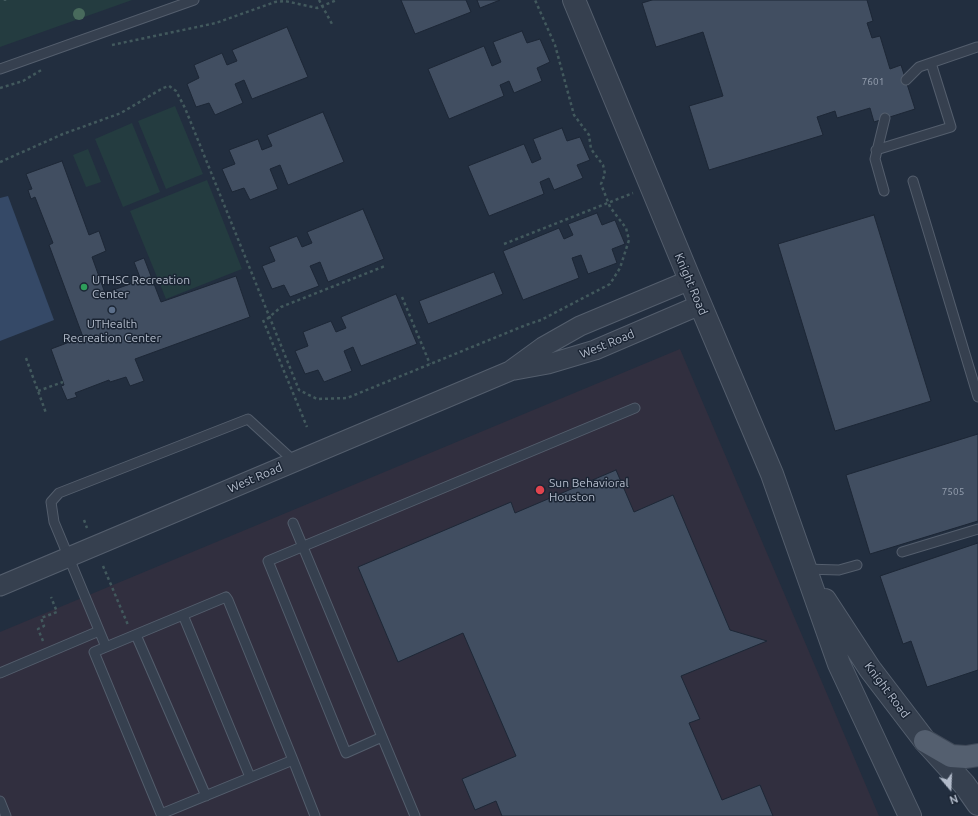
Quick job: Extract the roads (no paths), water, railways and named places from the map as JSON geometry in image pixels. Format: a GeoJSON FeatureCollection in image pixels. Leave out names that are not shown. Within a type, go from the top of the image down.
{"type":"FeatureCollection","features":[{"type":"Feature","properties":{"kind":"main road"},"geometry":{"type":"LineString","coordinates":[[925,741],[951,756],[966,757],[978,755]]}},
{"type":"Feature","properties":{"kind":"street","name":"Knight Road"},"geometry":{"type":"LineString","coordinates":[[574,0],[700,305],[772,474],[839,664],[910,816]]}},
{"type":"Feature","properties":{"kind":"street","name":"West Road"},"geometry":{"type":"LineString","coordinates":[[0,586],[510,370],[543,347],[580,326],[690,280]]}},
{"type":"Feature","properties":{"kind":"street","name":"West Road"},"geometry":{"type":"LineString","coordinates":[[510,370],[572,358],[700,305]]}},
{"type":"Feature","properties":{"kind":"street","name":"Knight Road"},"geometry":{"type":"LineString","coordinates":[[805,569],[870,669],[925,741],[964,784],[978,804]]}},
{"type":"Feature","properties":{"kind":"lane"},"geometry":{"type":"LineString","coordinates":[[0,69],[194,0]]}},
{"type":"Feature","properties":{"kind":"lane"},"geometry":{"type":"LineString","coordinates":[[906,80],[919,68],[977,46]]}},
{"type":"Feature","properties":{"kind":"lane"},"geometry":{"type":"LineString","coordinates":[[876,150],[951,127],[931,63]]}},
{"type":"Feature","properties":{"kind":"lane"},"geometry":{"type":"LineString","coordinates":[[884,191],[875,159],[885,118]]}},
{"type":"Feature","properties":{"kind":"lane"},"geometry":{"type":"LineString","coordinates":[[913,181],[978,397]]}},
{"type":"Feature","properties":{"kind":"lane"},"geometry":{"type":"LineString","coordinates":[[382,737],[346,753],[268,561],[635,408]]}},
{"type":"Feature","properties":{"kind":"lane"},"geometry":{"type":"LineString","coordinates":[[106,647],[70,556],[60,539],[54,522],[51,502],[60,493],[248,419],[295,462]]}},
{"type":"Feature","properties":{"kind":"lane"},"geometry":{"type":"LineString","coordinates":[[293,523],[415,816]]}},
{"type":"Feature","properties":{"kind":"lane"},"geometry":{"type":"LineString","coordinates":[[902,552],[978,529]]}},
{"type":"Feature","properties":{"kind":"lane"},"geometry":{"type":"LineString","coordinates":[[805,569],[838,570],[857,565]]}},
{"type":"Feature","properties":{"kind":"lane"},"geometry":{"type":"LineString","coordinates":[[293,760],[161,814],[94,652],[226,597],[228,600],[316,816]]}},
{"type":"Feature","properties":{"kind":"lane"},"geometry":{"type":"LineString","coordinates":[[183,615],[250,777]]}},
{"type":"Feature","properties":{"kind":"lane"},"geometry":{"type":"LineString","coordinates":[[0,673],[99,631]]}},
{"type":"Feature","properties":{"kind":"lane"},"geometry":{"type":"LineString","coordinates":[[136,635],[206,796]]}},
{"type":"Feature","properties":{"kind":"lane"},"geometry":{"type":"LineString","coordinates":[[0,801],[6,816]]}},
{"type":"Feature","properties":{"kind":"water"},"geometry":{"type":"Polygon","coordinates":[[[8,196],[54,320],[0,341],[0,198],[8,196]]]}},
{"type":"Feature","properties":{"kind":"place","name":"UTHSC Recreation Center"},"geometry":{"type":"Point","coordinates":[84,287]}},
{"type":"Feature","properties":{"kind":"place","name":"UTHealth Recreation Center"},"geometry":{"type":"Point","coordinates":[112,310]}},
{"type":"Feature","properties":{"kind":"place","name":"Sun Behavioral Houston"},"geometry":{"type":"Point","coordinates":[540,490]}}]}
